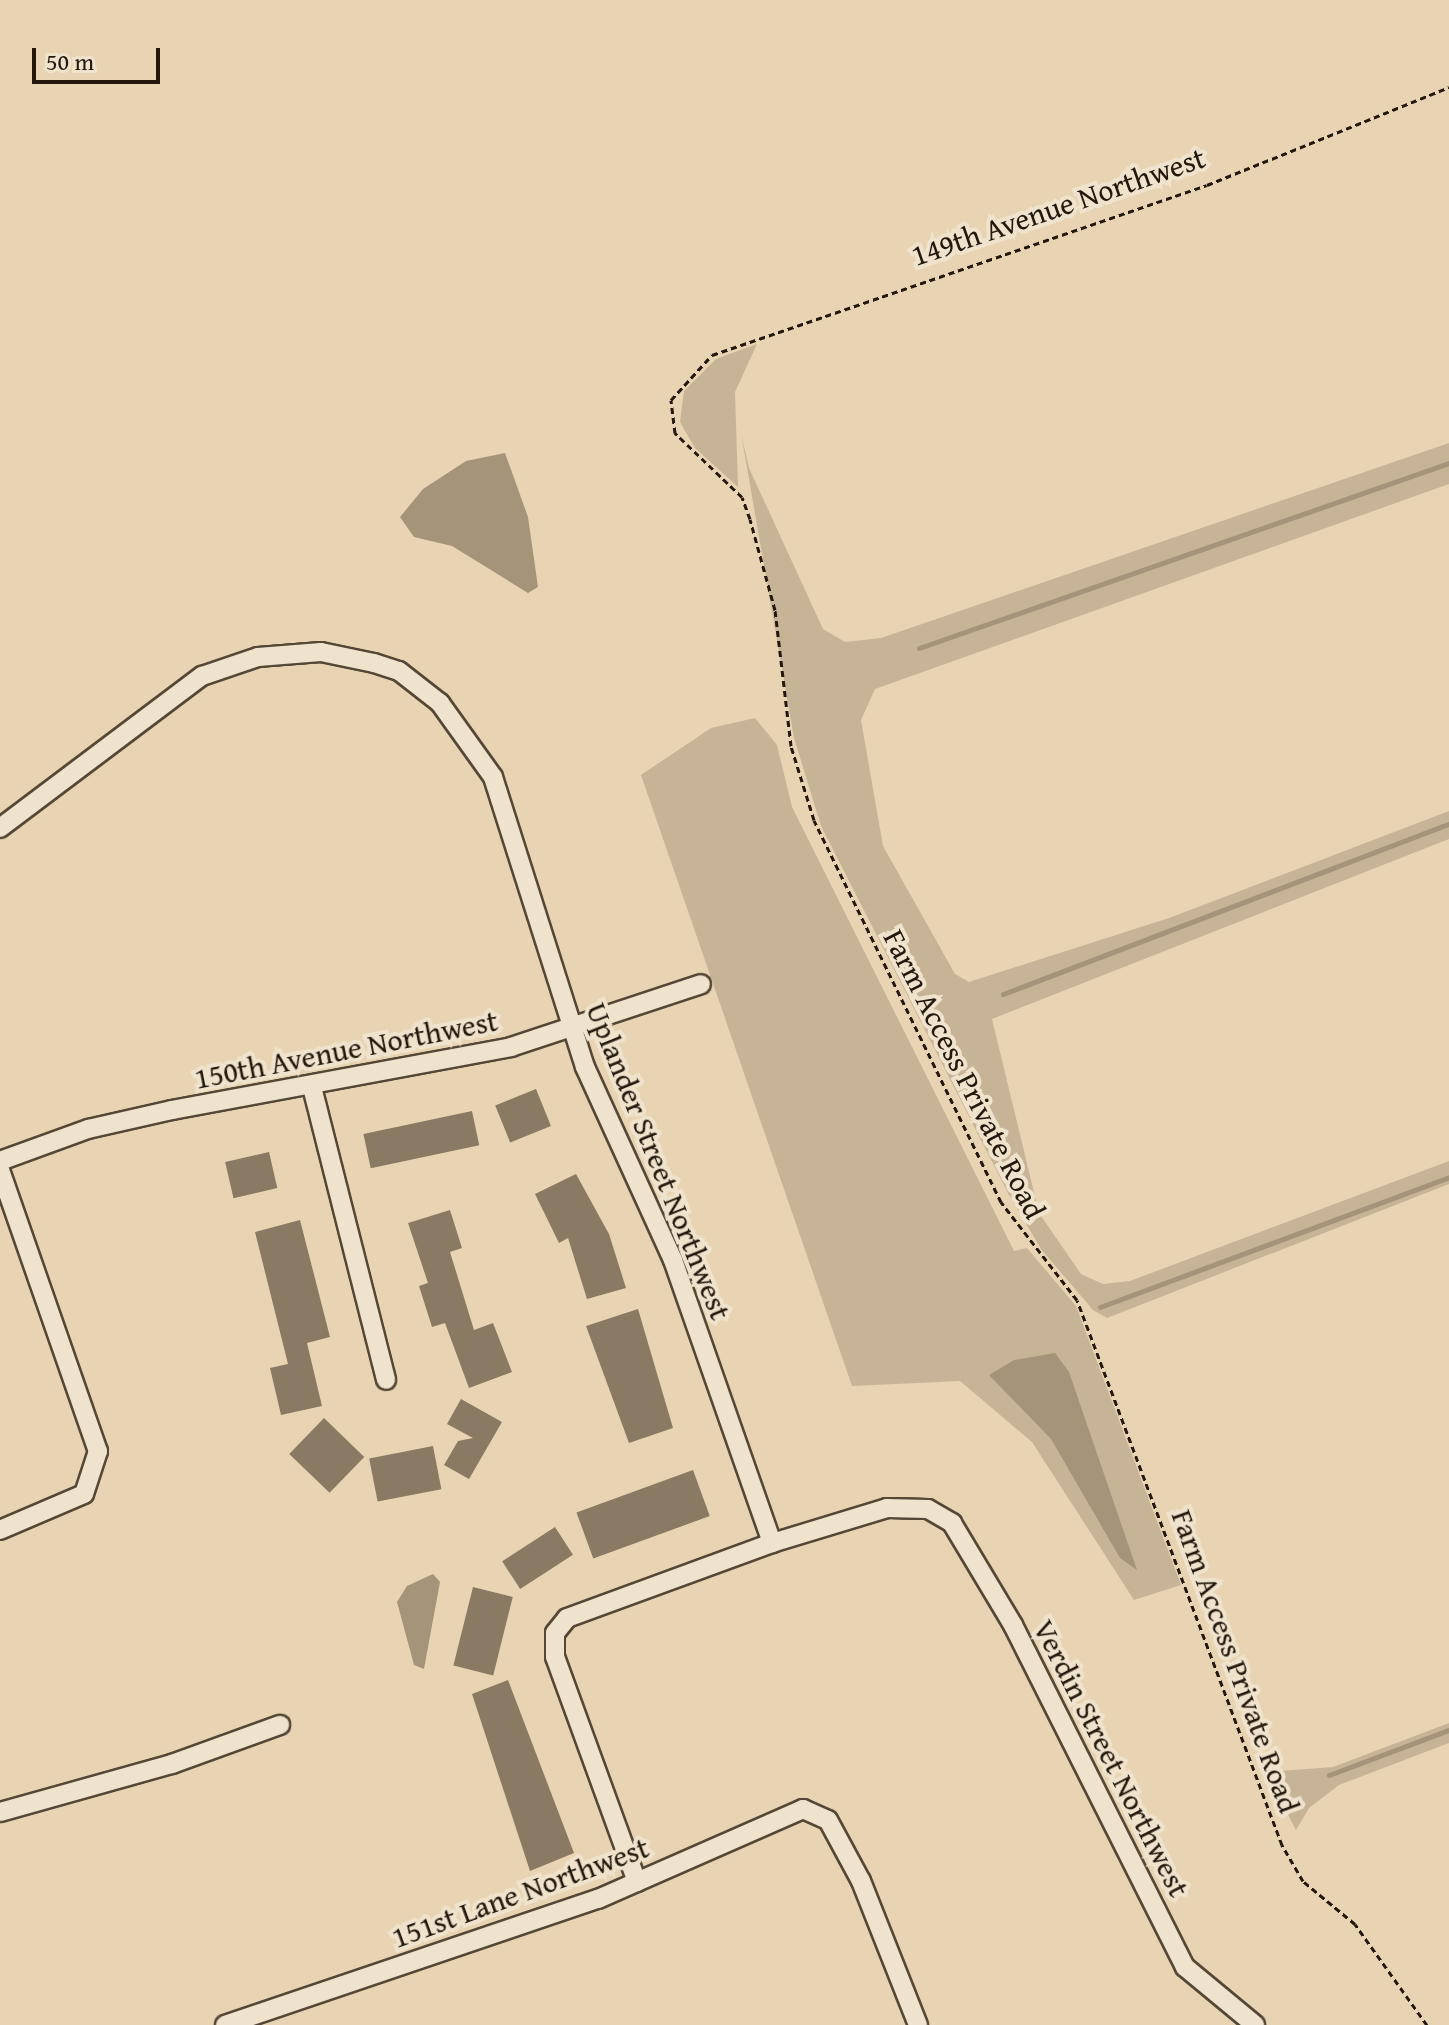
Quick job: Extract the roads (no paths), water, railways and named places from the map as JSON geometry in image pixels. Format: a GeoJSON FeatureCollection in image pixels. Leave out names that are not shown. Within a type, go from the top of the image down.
{"type":"FeatureCollection","features":[{"type":"Feature","properties":{"kind":"street","name":"Uplander Street Northwest"},"geometry":{"type":"LineString","coordinates":[[0,828],[202,676],[258,657],[321,652],[374,663],[399,671],[440,703],[493,777],[572,1027],[612,1135],[673,1260],[772,1543]]}},
{"type":"Feature","properties":{"kind":"street","name":"150th Avenue Northwest"},"geometry":{"type":"LineString","coordinates":[[0,1161],[88,1129],[511,1047],[701,984]]}},
{"type":"Feature","properties":{"kind":"street"},"geometry":{"type":"LineString","coordinates":[[312,1087],[386,1380]]}},
{"type":"Feature","properties":{"kind":"street"},"geometry":{"type":"LineString","coordinates":[[0,1170],[94,1434],[97,1469],[84,1494],[0,1530]]}},
{"type":"Feature","properties":{"kind":"street","name":"Verdin Street Northwest"},"geometry":{"type":"LineString","coordinates":[[772,1543],[887,1508],[928,1509],[952,1523],[1013,1625],[1185,1967],[1255,2025]]}},
{"type":"Feature","properties":{"kind":"street"},"geometry":{"type":"LineString","coordinates":[[637,1882],[555,1657],[555,1633],[567,1618],[772,1543]]}},
{"type":"Feature","properties":{"kind":"street"},"geometry":{"type":"LineString","coordinates":[[0,1812],[172,1764],[280,1725]]}},
{"type":"Feature","properties":{"kind":"street","name":"151st Lane Northwest"},"geometry":{"type":"LineString","coordinates":[[225,2025],[637,1882],[785,1814],[803,1809],[828,1820],[867,1893],[918,2025]]}},
{"type":"Feature","properties":{"kind":"waterway"},"geometry":{"type":"LineString","coordinates":[[919,648],[1449,463]]}},
{"type":"Feature","properties":{"kind":"waterway"},"geometry":{"type":"LineString","coordinates":[[1003,994],[1449,824]]}},
{"type":"Feature","properties":{"kind":"waterway"},"geometry":{"type":"LineString","coordinates":[[1100,1307],[1449,1177]]}},
{"type":"Feature","properties":{"kind":"waterway"},"geometry":{"type":"LineString","coordinates":[[1329,1775],[1449,1730]]}}]}
